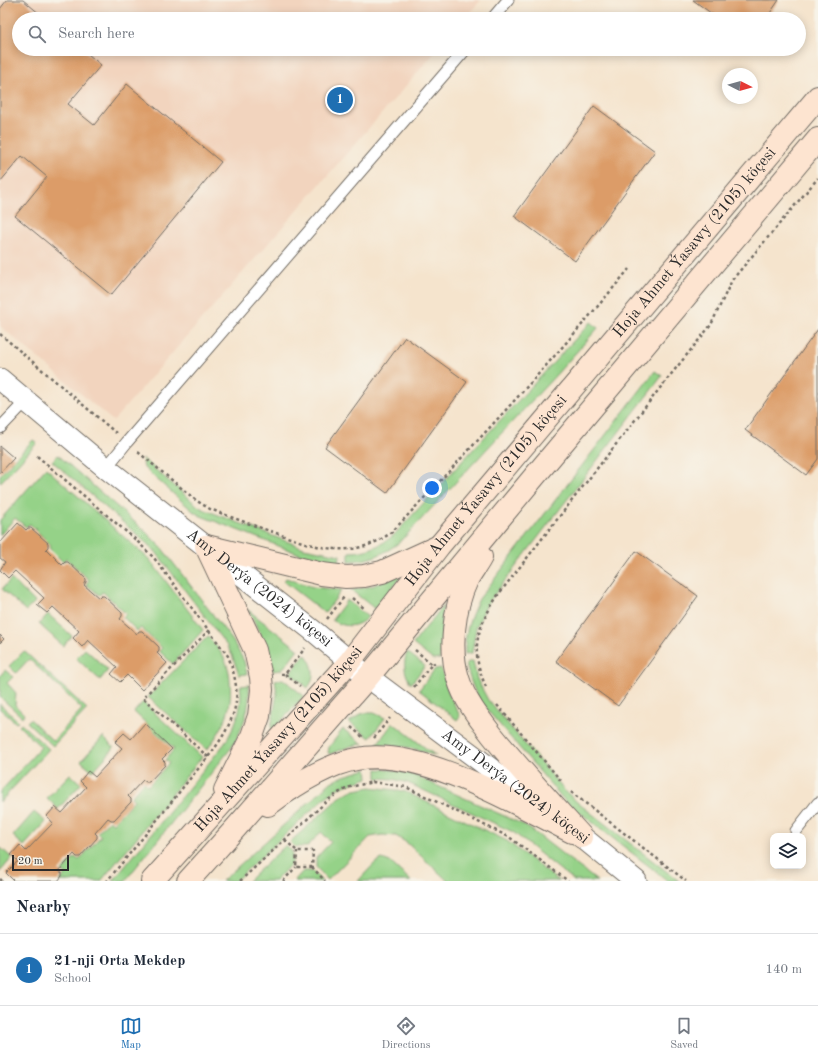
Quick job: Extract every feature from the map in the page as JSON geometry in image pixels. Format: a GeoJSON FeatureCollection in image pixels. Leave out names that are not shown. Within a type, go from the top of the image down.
{"type":"FeatureCollection","features":[{"type":"Feature","properties":{"kind":"main road","name":"Hoja Ahmet Ýasawy (2105) köçesi"},"geometry":{"type":"LineString","coordinates":[[152,881],[350,661],[439,546],[818,97]]}},
{"type":"Feature","properties":{"kind":"main road","name":"Hoja Ahmet Ýasawy (2105) köçesi"},"geometry":{"type":"LineString","coordinates":[[188,881],[368,677],[818,139]]}},
{"type":"Feature","properties":{"kind":"main road"},"geometry":{"type":"LineString","coordinates":[[534,477],[495,534],[467,581],[457,611],[453,638],[454,660],[458,678],[474,712],[506,752],[582,837]]}},
{"type":"Feature","properties":{"kind":"main road"},"geometry":{"type":"LineString","coordinates":[[206,546],[322,574],[346,577],[364,576],[382,572],[439,546]]}},
{"type":"Feature","properties":{"kind":"main road"},"geometry":{"type":"LineString","coordinates":[[206,546],[255,650],[261,677],[262,690],[259,716],[252,736],[211,817]]}},
{"type":"Feature","properties":{"kind":"main road"},"geometry":{"type":"LineString","coordinates":[[234,830],[289,789],[327,769],[355,759],[371,757],[395,758],[432,767],[471,782],[582,837]]}},
{"type":"Feature","properties":{"kind":"street","name":"Amy Derýa (2024) köçesi"},"geometry":{"type":"LineString","coordinates":[[0,379],[106,468],[206,546],[368,677],[582,837],[636,881]]}},
{"type":"Feature","properties":{"kind":"lane"},"geometry":{"type":"LineString","coordinates":[[498,12],[508,0]]}},
{"type":"Feature","properties":{"kind":"lane"},"geometry":{"type":"LineString","coordinates":[[106,468],[460,56]]}},
{"type":"Feature","properties":{"kind":"lane"},"geometry":{"type":"LineString","coordinates":[[0,428],[26,401]]}},
{"type":"Feature","properties":{"kind":"lane"},"geometry":{"type":"LineString","coordinates":[[796,831],[818,803]]}},
{"type":"Feature","properties":{"kind":"path"},"geometry":{"type":"LineString","coordinates":[[488,692],[482,678],[476,647],[480,629],[498,594],[711,325],[732,280],[818,178]]}},
{"type":"Feature","properties":{"kind":"path"},"geometry":{"type":"LineString","coordinates":[[0,334],[197,501],[210,509],[307,544],[339,550],[353,549],[372,544],[381,540],[392,532],[545,368],[629,269]]}},
{"type":"Feature","properties":{"kind":"path"},"geometry":{"type":"LineString","coordinates":[[38,456],[136,540],[154,558],[228,656],[232,666],[236,694],[234,712],[227,730],[221,740],[142,839],[106,881]]}},
{"type":"Feature","properties":{"kind":"path"},"geometry":{"type":"LineString","coordinates":[[208,756],[143,698],[209,630]]}},
{"type":"Feature","properties":{"kind":"path"},"geometry":{"type":"LineString","coordinates":[[494,701],[563,783]]}},
{"type":"Feature","properties":{"kind":"path"},"geometry":{"type":"LineString","coordinates":[[240,881],[328,800],[350,787],[373,782],[406,787],[510,837],[568,881]]}},
{"type":"Feature","properties":{"kind":"path"},"geometry":{"type":"LineString","coordinates":[[567,788],[580,800],[686,881]]}},
{"type":"Feature","properties":{"kind":"path"},"geometry":{"type":"LineString","coordinates":[[285,840],[297,851],[312,851],[312,867],[326,881]]}},
{"type":"Feature","properties":{"kind":"path"},"geometry":{"type":"LineString","coordinates":[[283,881],[296,867],[297,851]]}},
{"type":"Feature","properties":{"kind":"path"},"geometry":{"type":"LineString","coordinates":[[296,867],[312,867]]}},
{"type":"Feature","properties":{"kind":"shaded area"},"geometry":{"type":"Polygon","coordinates":[[[0,0],[481,0],[470,12],[12,12],[12,56],[432,56],[113,421],[0,326],[0,0]]]}},
{"type":"Feature","properties":{"kind":"green space"},"geometry":{"type":"Polygon","coordinates":[[[591,322],[598,328],[401,541],[389,550],[376,556],[363,560],[349,561],[349,552],[373,548],[394,535],[591,322]]]}},
{"type":"Feature","properties":{"kind":"green space"},"geometry":{"type":"Polygon","coordinates":[[[655,371],[662,376],[487,604],[476,628],[472,653],[465,654],[468,626],[479,599],[655,371]]]}},
{"type":"Feature","properties":{"kind":"green space"},"geometry":{"type":"Polygon","coordinates":[[[33,440],[37,443],[0,483],[0,475],[33,440]]]}},
{"type":"Feature","properties":{"kind":"green space"},"geometry":{"type":"Polygon","coordinates":[[[58,455],[161,547],[233,641],[244,661],[247,674],[239,675],[227,646],[156,552],[52,461],[58,455]]]}},
{"type":"Feature","properties":{"kind":"green space"},"geometry":{"type":"Polygon","coordinates":[[[142,458],[203,509],[304,548],[340,555],[339,562],[302,555],[201,516],[194,512],[144,468],[142,458]]]}},
{"type":"Feature","properties":{"kind":"green space"},"geometry":{"type":"Polygon","coordinates":[[[46,468],[149,559],[203,630],[173,664],[159,651],[162,648],[141,628],[137,631],[123,617],[126,614],[103,592],[99,595],[86,584],[89,580],[66,558],[63,562],[49,548],[51,545],[30,524],[26,527],[15,518],[0,535],[0,520],[46,468]]]}},
{"type":"Feature","properties":{"kind":"green space"},"geometry":{"type":"Polygon","coordinates":[[[405,572],[375,609],[351,590],[372,586],[405,572]]]}},
{"type":"Feature","properties":{"kind":"green space"},"geometry":{"type":"Polygon","coordinates":[[[286,578],[313,587],[342,590],[325,613],[285,582],[284,581],[286,578]]]}},
{"type":"Feature","properties":{"kind":"green space"},"geometry":{"type":"Polygon","coordinates":[[[11,579],[35,602],[26,611],[2,589],[11,579]]]}},
{"type":"Feature","properties":{"kind":"green space"},"geometry":{"type":"Polygon","coordinates":[[[347,600],[368,617],[364,621],[351,626],[337,623],[332,620],[347,600]]]}},
{"type":"Feature","properties":{"kind":"green space"},"geometry":{"type":"Polygon","coordinates":[[[443,606],[440,659],[433,660],[413,644],[443,606]]]}},
{"type":"Feature","properties":{"kind":"green space"},"geometry":{"type":"Polygon","coordinates":[[[248,610],[298,649],[282,670],[273,671],[266,645],[248,610]]]}},
{"type":"Feature","properties":{"kind":"green space"},"geometry":{"type":"Polygon","coordinates":[[[48,614],[72,636],[63,646],[39,624],[48,614]]]}},
{"type":"Feature","properties":{"kind":"green space"},"geometry":{"type":"Polygon","coordinates":[[[208,636],[221,652],[227,664],[230,676],[231,692],[226,719],[207,750],[148,697],[208,636]]]}},
{"type":"Feature","properties":{"kind":"green space"},"geometry":{"type":"Polygon","coordinates":[[[85,649],[108,670],[100,680],[76,658],[85,649]]]}},
{"type":"Feature","properties":{"kind":"green space"},"geometry":{"type":"Polygon","coordinates":[[[24,651],[87,709],[53,746],[27,722],[30,719],[53,741],[82,709],[29,659],[16,673],[9,666],[24,651]]]}},
{"type":"Feature","properties":{"kind":"green space"},"geometry":{"type":"Polygon","coordinates":[[[407,652],[425,666],[411,684],[405,668],[407,652]]]}},
{"type":"Feature","properties":{"kind":"green space"},"geometry":{"type":"Polygon","coordinates":[[[305,654],[312,666],[313,671],[311,684],[308,688],[290,673],[305,654]]]}},
{"type":"Feature","properties":{"kind":"green space"},"geometry":{"type":"Polygon","coordinates":[[[473,661],[477,679],[488,700],[564,790],[578,803],[679,881],[668,881],[565,801],[482,704],[472,684],[466,663],[473,661]]]}},
{"type":"Feature","properties":{"kind":"green space"},"geometry":{"type":"Polygon","coordinates":[[[441,668],[449,694],[460,716],[457,720],[419,690],[435,669],[441,668]]]}},
{"type":"Feature","properties":{"kind":"green space"},"geometry":{"type":"Polygon","coordinates":[[[5,670],[13,677],[7,683],[16,693],[15,705],[24,714],[22,717],[0,697],[0,676],[5,670]]]}},
{"type":"Feature","properties":{"kind":"green space"},"geometry":{"type":"Polygon","coordinates":[[[283,679],[304,696],[274,729],[272,729],[271,727],[277,694],[275,680],[283,679]]]}},
{"type":"Feature","properties":{"kind":"green space"},"geometry":{"type":"Polygon","coordinates":[[[249,685],[249,701],[245,717],[240,732],[232,747],[125,881],[113,881],[225,743],[238,716],[241,701],[240,686],[249,685]]]}},
{"type":"Feature","properties":{"kind":"green space"},"geometry":{"type":"Polygon","coordinates":[[[143,702],[202,757],[101,881],[60,881],[66,874],[62,871],[75,857],[79,860],[101,836],[97,833],[109,820],[113,823],[134,800],[131,797],[144,782],[148,786],[169,763],[165,760],[174,749],[134,712],[143,702]]]}},
{"type":"Feature","properties":{"kind":"green space"},"geometry":{"type":"Polygon","coordinates":[[[0,704],[18,721],[16,723],[0,709],[0,704]]]}},
{"type":"Feature","properties":{"kind":"green space"},"geometry":{"type":"Polygon","coordinates":[[[374,713],[385,718],[370,738],[349,722],[361,714],[374,713]]]}},
{"type":"Feature","properties":{"kind":"green space"},"geometry":{"type":"Polygon","coordinates":[[[393,723],[436,756],[407,747],[377,744],[393,723]]]}},
{"type":"Feature","properties":{"kind":"green space"},"geometry":{"type":"Polygon","coordinates":[[[21,724],[49,749],[0,802],[0,792],[41,747],[19,726],[21,724]]]}},
{"type":"Feature","properties":{"kind":"green space"},"geometry":{"type":"Polygon","coordinates":[[[343,729],[363,744],[351,746],[330,754],[328,753],[329,747],[343,729]]]}},
{"type":"Feature","properties":{"kind":"green space"},"geometry":{"type":"Polygon","coordinates":[[[103,737],[114,748],[93,771],[81,761],[103,737]]]}},
{"type":"Feature","properties":{"kind":"green space"},"geometry":{"type":"Polygon","coordinates":[[[367,769],[368,778],[338,788],[326,797],[235,881],[222,881],[331,782],[344,776],[367,769]]]}},
{"type":"Feature","properties":{"kind":"green space"},"geometry":{"type":"Polygon","coordinates":[[[377,769],[409,773],[522,824],[597,881],[574,881],[513,832],[408,783],[393,779],[377,778],[377,769]]]}},
{"type":"Feature","properties":{"kind":"green space"},"geometry":{"type":"Polygon","coordinates":[[[70,774],[81,784],[58,809],[47,798],[70,774]]]}},
{"type":"Feature","properties":{"kind":"green space"},"geometry":{"type":"Polygon","coordinates":[[[370,787],[404,791],[507,841],[559,881],[448,881],[407,843],[396,836],[382,835],[370,837],[328,880],[316,867],[316,858],[331,842],[321,832],[307,847],[295,847],[290,842],[340,797],[350,791],[370,787]]]}},
{"type":"Feature","properties":{"kind":"green space"},"geometry":{"type":"Polygon","coordinates":[[[34,812],[46,822],[24,846],[13,836],[34,812]]]}},
{"type":"Feature","properties":{"kind":"green space"},"geometry":{"type":"Polygon","coordinates":[[[286,845],[292,851],[292,863],[275,881],[248,881],[286,845]]]}},
{"type":"Feature","properties":{"kind":"green space"},"geometry":{"type":"Polygon","coordinates":[[[1,848],[12,858],[0,872],[0,849],[1,848]]]}},
{"type":"Feature","properties":{"kind":"green space"},"geometry":{"type":"Polygon","coordinates":[[[382,859],[390,862],[411,881],[358,881],[375,863],[382,859]]]}},
{"type":"Feature","properties":{"kind":"green space"},"geometry":{"type":"Polygon","coordinates":[[[303,871],[312,871],[322,881],[294,881],[303,871]]]}},
{"type":"Feature","properties":{"kind":"building"},"geometry":{"type":"Polygon","coordinates":[[[7,0],[23,0],[38,12],[12,12],[12,56],[90,56],[101,65],[68,104],[94,125],[127,84],[221,162],[111,295],[15,216],[47,177],[22,156],[0,182],[0,9],[7,0]]]}},
{"type":"Feature","properties":{"kind":"building"},"geometry":{"type":"Polygon","coordinates":[[[693,0],[779,0],[771,12],[709,12],[693,0]]]}},
{"type":"Feature","properties":{"kind":"building"},"geometry":{"type":"Polygon","coordinates":[[[594,106],[655,151],[575,261],[514,216],[594,106]]]}},
{"type":"Feature","properties":{"kind":"building"},"geometry":{"type":"Polygon","coordinates":[[[818,329],[818,459],[806,475],[745,430],[818,329]]]}},
{"type":"Feature","properties":{"kind":"building"},"geometry":{"type":"Polygon","coordinates":[[[405,337],[467,382],[387,493],[325,447],[405,337]]]}},
{"type":"Feature","properties":{"kind":"building"},"geometry":{"type":"Polygon","coordinates":[[[0,446],[14,458],[0,473],[0,446]]]}},
{"type":"Feature","properties":{"kind":"building"},"geometry":{"type":"Polygon","coordinates":[[[18,523],[26,530],[31,528],[48,543],[48,547],[46,549],[62,565],[65,562],[68,562],[86,579],[84,585],[99,598],[104,596],[122,613],[120,619],[137,634],[139,631],[142,631],[159,647],[157,653],[167,663],[142,690],[127,675],[120,682],[111,674],[117,667],[88,640],[82,647],[73,638],[79,631],[53,607],[47,613],[37,605],[44,598],[15,571],[8,578],[0,570],[5,562],[0,558],[0,543],[18,523]]]}},
{"type":"Feature","properties":{"kind":"building"},"geometry":{"type":"Polygon","coordinates":[[[636,551],[698,596],[618,706],[556,661],[636,551]]]}},
{"type":"Feature","properties":{"kind":"building"},"geometry":{"type":"Polygon","coordinates":[[[0,635],[4,639],[0,643],[0,635]]]}},
{"type":"Feature","properties":{"kind":"building"},"geometry":{"type":"Polygon","coordinates":[[[145,723],[172,749],[162,759],[165,762],[165,765],[149,782],[143,780],[128,796],[131,799],[131,802],[114,820],[108,818],[95,833],[97,838],[80,857],[77,857],[74,854],[59,871],[62,873],[62,876],[58,881],[14,881],[6,873],[18,861],[11,855],[20,845],[26,851],[53,823],[47,816],[55,807],[62,813],[86,787],[80,781],[88,771],[95,777],[122,748],[115,742],[124,733],[131,739],[145,723]]]}},
{"type":"Feature","properties":{"kind":"place","name":"21-nji Orta Mekdep"},"geometry":{"type":"Point","coordinates":[340,100]}}]}
